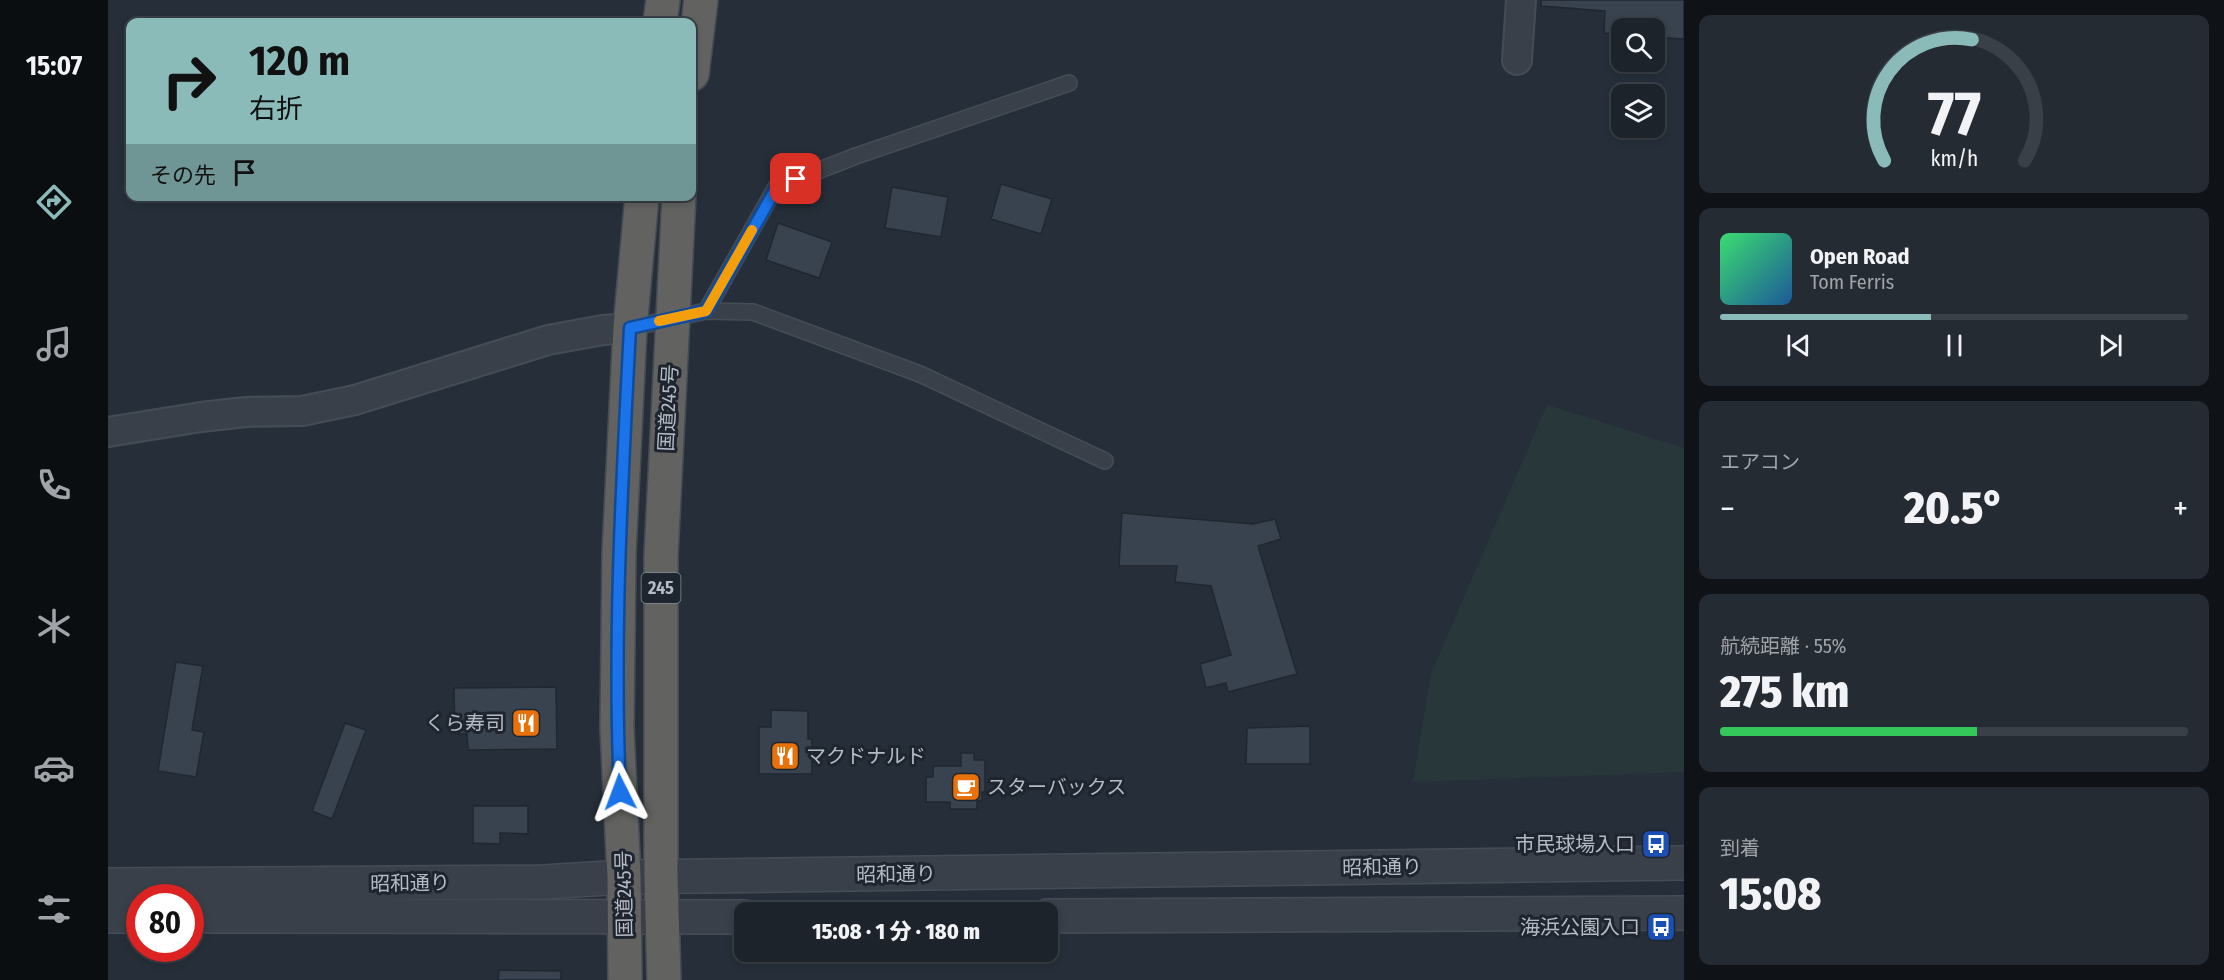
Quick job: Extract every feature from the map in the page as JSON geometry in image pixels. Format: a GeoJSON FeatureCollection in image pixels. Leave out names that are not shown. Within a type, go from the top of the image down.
{"type":"FeatureCollection","features":[{"type":"Feature","properties":{"kind":"highway"},"geometry":{"type":"LineString","coordinates":[[661,18],[663,0]]}},
{"type":"Feature","properties":{"kind":"highway"},"geometry":{"type":"LineString","coordinates":[[696,41],[701,0]]}},
{"type":"Feature","properties":{"kind":"highway","name":"国道245号"},"geometry":{"type":"LineString","coordinates":[[625,980],[624,877],[617,728],[619,565],[630,328],[642,201]]}},
{"type":"Feature","properties":{"kind":"highway","name":"国道245号"},"geometry":{"type":"LineString","coordinates":[[664,980],[661,877],[661,556],[679,201]]}},
{"type":"Feature","properties":{"kind":"street"},"geometry":{"type":"LineString","coordinates":[[1517,60],[1521,0]]}},
{"type":"Feature","properties":{"kind":"street"},"geometry":{"type":"LineString","coordinates":[[108,432],[246,412],[302,411],[354,400],[548,339],[630,328]]}},
{"type":"Feature","properties":{"kind":"street","name":"昭和通り"},"geometry":{"type":"LineString","coordinates":[[108,885],[544,882],[624,877],[1684,863]]}},
{"type":"Feature","properties":{"kind":"street"},"geometry":{"type":"LineString","coordinates":[[1058,916],[1684,914]]}},
{"type":"Feature","properties":{"kind":"street"},"geometry":{"type":"LineString","coordinates":[[108,916],[126,916]]}},
{"type":"Feature","properties":{"kind":"street","name":"昭和通り"},"geometry":{"type":"LineString","coordinates":[[204,916],[734,917]]}},
{"type":"Feature","properties":{"kind":"lane"},"geometry":{"type":"LineString","coordinates":[[706,311],[777,187],[856,156],[1069,83]]}},
{"type":"Feature","properties":{"kind":"lane"},"geometry":{"type":"LineString","coordinates":[[630,328],[706,311],[753,312],[909,370],[1105,461]]}},
{"type":"Feature","properties":{"kind":"shaded area"},"geometry":{"type":"Polygon","coordinates":[[[1547,405],[1684,448],[1684,772],[1413,782],[1431,674],[1547,405]]]}},
{"type":"Feature","properties":{"kind":"building"},"geometry":{"type":"Polygon","coordinates":[[[1541,0],[1684,0],[1684,39],[1665,38],[1665,18],[1611,18],[1611,34],[1604,33],[1605,11],[1541,6],[1541,0]]]}},
{"type":"Feature","properties":{"kind":"building"},"geometry":{"type":"Polygon","coordinates":[[[1001,184],[1052,199],[1041,234],[991,219],[1001,184]]]}},
{"type":"Feature","properties":{"kind":"building"},"geometry":{"type":"Polygon","coordinates":[[[892,187],[948,197],[941,237],[885,228],[892,187]]]}},
{"type":"Feature","properties":{"kind":"building"},"geometry":{"type":"Polygon","coordinates":[[[778,223],[832,242],[819,278],[766,260],[778,223]]]}},
{"type":"Feature","properties":{"kind":"building"},"geometry":{"type":"Polygon","coordinates":[[[1122,513],[1253,524],[1275,519],[1281,539],[1258,546],[1297,674],[1228,692],[1226,683],[1206,688],[1200,664],[1231,655],[1211,586],[1175,582],[1177,566],[1119,566],[1122,513]]]}},
{"type":"Feature","properties":{"kind":"building"},"geometry":{"type":"Polygon","coordinates":[[[176,662],[203,666],[192,730],[204,732],[196,777],[158,771],[176,662]]]}},
{"type":"Feature","properties":{"kind":"building"},"geometry":{"type":"Polygon","coordinates":[[[556,687],[557,749],[468,750],[467,734],[455,734],[454,688],[556,687]]]}},
{"type":"Feature","properties":{"kind":"building","name":"マクドナルド"},"geometry":{"type":"Polygon","coordinates":[[[771,710],[808,711],[808,739],[812,739],[812,774],[759,774],[759,727],[771,727],[771,710]]]}},
{"type":"Feature","properties":{"kind":"building"},"geometry":{"type":"Polygon","coordinates":[[[345,723],[366,730],[332,819],[312,811],[345,723]]]}},
{"type":"Feature","properties":{"kind":"building"},"geometry":{"type":"Polygon","coordinates":[[[1310,726],[1310,764],[1246,764],[1247,728],[1310,726]]]}},
{"type":"Feature","properties":{"kind":"building"},"geometry":{"type":"Polygon","coordinates":[[[961,753],[974,753],[974,760],[985,760],[985,792],[982,792],[982,801],[977,801],[977,809],[950,809],[950,802],[926,802],[926,777],[933,777],[933,766],[961,766],[961,753]]]}},
{"type":"Feature","properties":{"kind":"building"},"geometry":{"type":"Polygon","coordinates":[[[473,806],[528,806],[528,834],[500,833],[500,844],[473,843],[473,806]]]}},
{"type":"Feature","properties":{"kind":"building"},"geometry":{"type":"Polygon","coordinates":[[[499,970],[561,971],[561,980],[498,980],[499,970]]]}},
{"type":"Feature","properties":{"kind":"slow traffic"},"geometry":{"type":"LineString","coordinates":[[659,321],[706,311],[752,230]]}},
{"type":"Feature","properties":{"kind":"place","name":"くら寿司"},"geometry":{"type":"Point","coordinates":[526,723]}},
{"type":"Feature","properties":{"kind":"place","name":"マクドナルド"},"geometry":{"type":"Point","coordinates":[785,756]}},
{"type":"Feature","properties":{"kind":"place","name":"スターバックス"},"geometry":{"type":"Point","coordinates":[966,787]}},
{"type":"Feature","properties":{"kind":"place","name":"市民球場入口"},"geometry":{"type":"Point","coordinates":[1656,844]}},
{"type":"Feature","properties":{"kind":"place","name":"海浜公園入口"},"geometry":{"type":"Point","coordinates":[1661,927]}},
{"type":"Feature","properties":{"kind":"route"},"geometry":{"type":"LineString","coordinates":[[620,792],[617,728],[619,553],[630,328],[706,311],[777,187],[796,179]]}}]}
